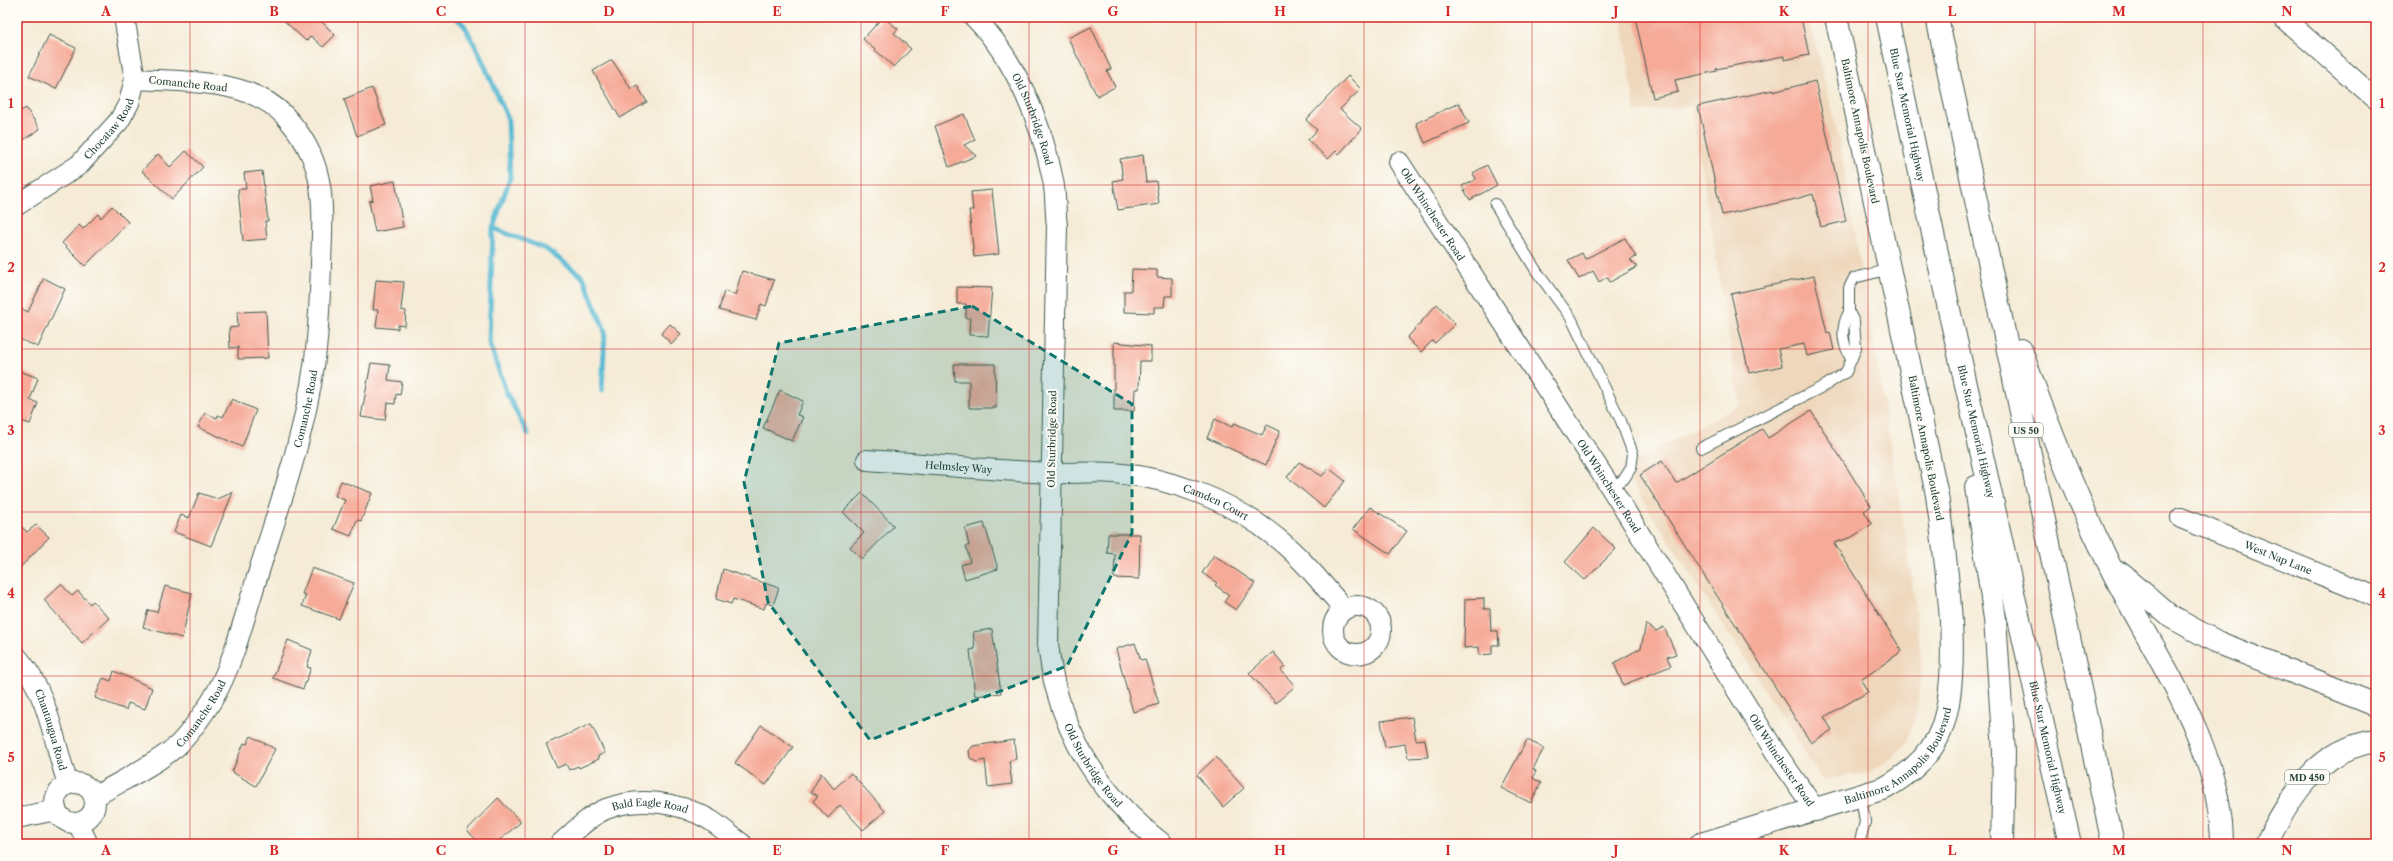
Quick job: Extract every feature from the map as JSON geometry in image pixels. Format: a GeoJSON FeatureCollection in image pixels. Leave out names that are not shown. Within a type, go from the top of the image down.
{"type":"FeatureCollection","features":[{"type":"Feature","properties":{"kind":"main road","name":"Baltimore Annapolis Boulevard"},"geometry":{"type":"LineString","coordinates":[[1701,844],[1816,811],[1885,788],[1903,777],[1923,759],[1937,738],[1946,714],[1950,687],[1950,621],[1937,495],[1836,17]]}},
{"type":"Feature","properties":{"kind":"main road","name":"Blue Star Memorial Highway"},"geometry":{"type":"LineString","coordinates":[[1887,17],[1950,314],[2070,844]]}},
{"type":"Feature","properties":{"kind":"main road","name":"US 50"},"geometry":{"type":"LineString","coordinates":[[1937,17],[1994,277],[2113,844]]}},
{"type":"Feature","properties":{"kind":"main road"},"geometry":{"type":"LineString","coordinates":[[1994,277],[2040,402],[2107,561],[2183,700],[2208,762],[2222,828],[2222,844]]}},
{"type":"Feature","properties":{"kind":"main road"},"geometry":{"type":"LineString","coordinates":[[1950,314],[1995,619],[2004,752],[2002,844]]}},
{"type":"Feature","properties":{"kind":"main road"},"geometry":{"type":"LineString","coordinates":[[2107,561],[2171,617],[2219,643],[2376,705]]}},
{"type":"Feature","properties":{"kind":"main road","name":"MD 450"},"geometry":{"type":"LineString","coordinates":[[2266,844],[2280,815],[2306,777],[2335,754],[2365,742],[2376,741]]}},
{"type":"Feature","properties":{"kind":"street","name":"Chocataw Road"},"geometry":{"type":"LineString","coordinates":[[17,206],[79,165],[98,146],[119,121],[129,103],[135,79],[124,17]]}},
{"type":"Feature","properties":{"kind":"street","name":"Old Sturbridge Road"},"geometry":{"type":"LineString","coordinates":[[974,17],[1008,61],[1027,99],[1044,142],[1053,182],[1057,226],[1048,644],[1056,689],[1068,726],[1087,764],[1125,811],[1163,844]]}},
{"type":"Feature","properties":{"kind":"street"},"geometry":{"type":"LineString","coordinates":[[2282,17],[2376,99]]}},
{"type":"Feature","properties":{"kind":"street","name":"Comanche Road"},"geometry":{"type":"LineString","coordinates":[[94,797],[177,745],[198,722],[213,699],[236,643],[300,436],[314,366],[319,322],[323,197],[318,171],[309,149],[295,128],[283,115],[269,104],[233,89],[208,85],[135,79]]}},
{"type":"Feature","properties":{"kind":"street","name":"Old Whinchester Road"},"geometry":{"type":"LineString","coordinates":[[1399,162],[1611,488],[1776,753],[1816,811]]}},
{"type":"Feature","properties":{"kind":"street","name":"Helmsley Way"},"geometry":{"type":"LineString","coordinates":[[867,460],[1051,473]]}},
{"type":"Feature","properties":{"kind":"street","name":"Camden Court"},"geometry":{"type":"LineString","coordinates":[[1051,473],[1113,473],[1155,479],[1190,489],[1222,503],[1277,538],[1303,562],[1344,609]]}},
{"type":"Feature","properties":{"kind":"street","name":"West Nap Lane"},"geometry":{"type":"LineString","coordinates":[[2181,518],[2376,597]]}},
{"type":"Feature","properties":{"kind":"street","name":"Chautaugua Road"},"geometry":{"type":"LineString","coordinates":[[17,657],[35,683],[46,705],[68,784]]}},
{"type":"Feature","properties":{"kind":"street"},"geometry":{"type":"LineString","coordinates":[[74,783],[86,787],[94,797],[95,804],[90,816],[78,823],[65,820],[56,810],[56,798],[63,787],[68,784],[74,783]]}},
{"type":"Feature","properties":{"kind":"street","name":"Bald Eagle Road"},"geometry":{"type":"LineString","coordinates":[[560,844],[581,825],[606,809],[636,801],[664,803],[686,810],[709,820],[742,844]]}},
{"type":"Feature","properties":{"kind":"street"},"geometry":{"type":"LineString","coordinates":[[17,818],[56,810]]}},
{"type":"Feature","properties":{"kind":"street"},"geometry":{"type":"LineString","coordinates":[[78,823],[88,844]]}},
{"type":"Feature","properties":{"kind":"lane"},"geometry":{"type":"LineString","coordinates":[[1495,204],[1537,272],[1571,318],[1621,421],[1633,454],[1631,468],[1624,479],[1611,488]]}},
{"type":"Feature","properties":{"kind":"lane"},"geometry":{"type":"LineString","coordinates":[[1701,448],[1826,385],[1846,372],[1852,358],[1845,349],[1843,322],[1849,312],[1849,288],[1854,278],[1890,269]]}},
{"type":"Feature","properties":{"kind":"lane"},"geometry":{"type":"LineString","coordinates":[[1859,844],[1865,822],[1861,796]]}},
{"type":"Feature","properties":{"kind":"highlighted area"},"geometry":{"type":"Polygon","coordinates":[[[972,306],[1132,404],[1132,533],[1067,666],[870,740],[768,602],[744,482],[779,343],[972,306]]]}},
{"type":"Feature","properties":{"kind":"shaded area"},"geometry":{"type":"Polygon","coordinates":[[[1622,17],[1809,17],[1839,139],[1908,550],[1922,665],[1917,709],[1908,741],[1893,757],[1870,772],[1822,780],[1622,467],[1740,405],[1691,106],[1635,112],[1622,17]]]}},
{"type":"Feature","properties":{"kind":"building"},"geometry":{"type":"Polygon","coordinates":[[[280,17],[317,17],[335,35],[323,47],[311,36],[306,41],[280,17]]]}},
{"type":"Feature","properties":{"kind":"building"},"geometry":{"type":"Polygon","coordinates":[[[883,17],[898,29],[894,33],[911,49],[894,67],[863,39],[883,17]]]}},
{"type":"Feature","properties":{"kind":"building"},"geometry":{"type":"Polygon","coordinates":[[[1635,17],[1801,17],[1809,55],[1784,60],[1784,56],[1716,69],[1717,71],[1675,80],[1678,92],[1653,98],[1635,17]]]}},
{"type":"Feature","properties":{"kind":"building"},"geometry":{"type":"Polygon","coordinates":[[[1091,27],[1111,69],[1107,71],[1115,87],[1097,96],[1068,38],[1091,27]]]}},
{"type":"Feature","properties":{"kind":"building"},"geometry":{"type":"Polygon","coordinates":[[[49,35],[76,48],[56,89],[29,76],[49,35]]]}},
{"type":"Feature","properties":{"kind":"building"},"geometry":{"type":"Polygon","coordinates":[[[612,60],[631,89],[637,85],[647,102],[620,118],[593,71],[612,60]]]}},
{"type":"Feature","properties":{"kind":"building"},"geometry":{"type":"Polygon","coordinates":[[[1348,76],[1361,89],[1340,109],[1362,129],[1339,154],[1336,151],[1328,159],[1308,140],[1317,130],[1306,120],[1348,76]]]}},
{"type":"Feature","properties":{"kind":"building"},"geometry":{"type":"Polygon","coordinates":[[[1815,81],[1846,221],[1821,227],[1813,194],[1722,215],[1698,106],[1773,90],[1773,92],[1815,81]]]}},
{"type":"Feature","properties":{"kind":"building"},"geometry":{"type":"Polygon","coordinates":[[[372,88],[386,125],[357,136],[344,99],[372,88]]]}},
{"type":"Feature","properties":{"kind":"building"},"geometry":{"type":"Polygon","coordinates":[[[1459,103],[1469,123],[1425,143],[1416,123],[1459,103]]]}},
{"type":"Feature","properties":{"kind":"building"},"geometry":{"type":"Polygon","coordinates":[[[26,108],[40,129],[17,144],[17,113],[26,108]]]}},
{"type":"Feature","properties":{"kind":"building"},"geometry":{"type":"Polygon","coordinates":[[[964,114],[975,140],[964,145],[976,156],[949,167],[935,126],[964,114]]]}},
{"type":"Feature","properties":{"kind":"building"},"geometry":{"type":"Polygon","coordinates":[[[186,151],[203,167],[172,199],[142,171],[158,154],[170,167],[186,151]]]}},
{"type":"Feature","properties":{"kind":"building"},"geometry":{"type":"Polygon","coordinates":[[[1143,155],[1146,182],[1156,181],[1159,204],[1118,210],[1113,181],[1123,179],[1120,159],[1143,155]]]}},
{"type":"Feature","properties":{"kind":"building"},"geometry":{"type":"Polygon","coordinates":[[[1487,165],[1497,185],[1470,200],[1462,186],[1476,179],[1473,173],[1487,165]]]}},
{"type":"Feature","properties":{"kind":"building"},"geometry":{"type":"Polygon","coordinates":[[[262,171],[268,221],[265,221],[267,239],[243,241],[238,189],[246,189],[244,173],[262,171]]]}},
{"type":"Feature","properties":{"kind":"building"},"geometry":{"type":"Polygon","coordinates":[[[395,181],[403,227],[375,232],[369,201],[373,200],[370,186],[395,181]]]}},
{"type":"Feature","properties":{"kind":"building"},"geometry":{"type":"Polygon","coordinates":[[[992,190],[999,254],[974,257],[969,210],[973,210],[971,192],[992,190]]]}},
{"type":"Feature","properties":{"kind":"building"},"geometry":{"type":"Polygon","coordinates":[[[112,206],[128,222],[85,266],[62,243],[79,225],[83,229],[98,214],[101,218],[112,206]]]}},
{"type":"Feature","properties":{"kind":"building"},"geometry":{"type":"Polygon","coordinates":[[[1625,238],[1636,257],[1630,260],[1637,267],[1610,282],[1607,277],[1599,282],[1593,271],[1579,279],[1568,260],[1582,253],[1585,259],[1625,238]]]}},
{"type":"Feature","properties":{"kind":"building"},"geometry":{"type":"Polygon","coordinates":[[[1132,269],[1157,270],[1157,277],[1172,278],[1172,296],[1165,296],[1164,307],[1154,307],[1154,313],[1124,312],[1124,291],[1131,291],[1132,269]]]}},
{"type":"Feature","properties":{"kind":"building"},"geometry":{"type":"Polygon","coordinates":[[[742,271],[774,280],[766,306],[761,304],[756,320],[719,310],[724,291],[735,295],[742,271]]]}},
{"type":"Feature","properties":{"kind":"building"},"geometry":{"type":"Polygon","coordinates":[[[1814,276],[1827,333],[1830,332],[1834,350],[1807,356],[1804,344],[1778,349],[1782,366],[1749,373],[1731,294],[1814,276]]]}},
{"type":"Feature","properties":{"kind":"building"},"geometry":{"type":"Polygon","coordinates":[[[44,278],[65,289],[38,347],[17,338],[17,321],[22,309],[28,312],[44,278]]]}},
{"type":"Feature","properties":{"kind":"building"},"geometry":{"type":"Polygon","coordinates":[[[376,280],[404,282],[401,310],[406,311],[405,326],[398,325],[398,329],[376,327],[378,310],[373,310],[376,280]]]}},
{"type":"Feature","properties":{"kind":"building"},"geometry":{"type":"Polygon","coordinates":[[[957,287],[992,288],[988,336],[969,335],[970,318],[966,318],[966,304],[957,304],[957,287]]]}},
{"type":"Feature","properties":{"kind":"building"},"geometry":{"type":"Polygon","coordinates":[[[1437,304],[1455,324],[1435,343],[1432,341],[1421,352],[1407,338],[1437,304]]]}},
{"type":"Feature","properties":{"kind":"building"},"geometry":{"type":"Polygon","coordinates":[[[266,311],[268,358],[238,359],[238,347],[230,348],[229,328],[238,327],[237,312],[266,311]]]}},
{"type":"Feature","properties":{"kind":"building"},"geometry":{"type":"Polygon","coordinates":[[[670,324],[681,334],[672,344],[661,334],[670,324]]]}},
{"type":"Feature","properties":{"kind":"building"},"geometry":{"type":"Polygon","coordinates":[[[1114,342],[1151,346],[1151,361],[1140,361],[1139,389],[1135,389],[1134,411],[1114,411],[1114,342]]]}},
{"type":"Feature","properties":{"kind":"building"},"geometry":{"type":"Polygon","coordinates":[[[371,363],[390,365],[388,380],[402,382],[400,395],[396,394],[395,404],[387,403],[385,420],[361,417],[371,363]]]}},
{"type":"Feature","properties":{"kind":"building"},"geometry":{"type":"Polygon","coordinates":[[[954,364],[995,364],[996,408],[969,408],[969,381],[955,381],[954,364]]]}},
{"type":"Feature","properties":{"kind":"building"},"geometry":{"type":"Polygon","coordinates":[[[17,370],[38,378],[30,400],[38,403],[30,424],[21,421],[18,430],[17,370]]]}},
{"type":"Feature","properties":{"kind":"building"},"geometry":{"type":"Polygon","coordinates":[[[780,390],[803,401],[797,415],[803,417],[792,441],[763,428],[780,390]]]}},
{"type":"Feature","properties":{"kind":"building"},"geometry":{"type":"Polygon","coordinates":[[[232,399],[256,410],[242,447],[198,427],[205,413],[217,418],[218,415],[223,417],[232,399]]]}},
{"type":"Feature","properties":{"kind":"building"},"geometry":{"type":"Polygon","coordinates":[[[1811,411],[1871,506],[1864,511],[1872,524],[1852,537],[1834,543],[1902,651],[1861,680],[1868,692],[1824,717],[1832,730],[1811,743],[1640,475],[1662,461],[1676,483],[1762,429],[1768,438],[1811,411]]]}},
{"type":"Feature","properties":{"kind":"building"},"geometry":{"type":"Polygon","coordinates":[[[1215,419],[1232,427],[1234,423],[1262,435],[1267,425],[1280,431],[1266,465],[1207,438],[1215,419]]]}},
{"type":"Feature","properties":{"kind":"building"},"geometry":{"type":"Polygon","coordinates":[[[1299,462],[1322,476],[1329,468],[1345,481],[1324,508],[1287,477],[1299,462]]]}},
{"type":"Feature","properties":{"kind":"building"},"geometry":{"type":"Polygon","coordinates":[[[341,481],[372,493],[361,521],[357,520],[351,536],[333,529],[345,500],[335,496],[341,481]]]}},
{"type":"Feature","properties":{"kind":"building"},"geometry":{"type":"Polygon","coordinates":[[[233,492],[211,546],[174,532],[181,515],[189,518],[199,493],[218,499],[233,492]]]}},
{"type":"Feature","properties":{"kind":"building"},"geometry":{"type":"Polygon","coordinates":[[[862,493],[894,526],[862,559],[850,547],[864,533],[843,512],[862,493]]]}},
{"type":"Feature","properties":{"kind":"building"},"geometry":{"type":"Polygon","coordinates":[[[1370,507],[1407,531],[1390,554],[1353,529],[1370,507]]]}},
{"type":"Feature","properties":{"kind":"building"},"geometry":{"type":"Polygon","coordinates":[[[17,522],[27,532],[36,525],[49,537],[17,571],[17,522]]]}},
{"type":"Feature","properties":{"kind":"building"},"geometry":{"type":"Polygon","coordinates":[[[984,523],[998,569],[965,579],[961,565],[970,562],[966,546],[969,546],[965,528],[984,523]]]}},
{"type":"Feature","properties":{"kind":"building"},"geometry":{"type":"Polygon","coordinates":[[[1594,528],[1616,549],[1585,580],[1565,562],[1594,528]]]}},
{"type":"Feature","properties":{"kind":"building"},"geometry":{"type":"Polygon","coordinates":[[[1108,534],[1140,534],[1139,579],[1114,578],[1115,554],[1107,553],[1108,534]]]}},
{"type":"Feature","properties":{"kind":"building"},"geometry":{"type":"Polygon","coordinates":[[[1214,555],[1255,583],[1236,610],[1224,602],[1229,595],[1215,585],[1217,583],[1202,573],[1214,555]]]}},
{"type":"Feature","properties":{"kind":"building"},"geometry":{"type":"Polygon","coordinates":[[[312,568],[354,583],[339,619],[302,606],[306,595],[302,594],[312,568]]]}},
{"type":"Feature","properties":{"kind":"building"},"geometry":{"type":"Polygon","coordinates":[[[723,569],[779,588],[773,605],[766,603],[764,609],[733,599],[731,604],[716,599],[723,569]]]}},
{"type":"Feature","properties":{"kind":"building"},"geometry":{"type":"Polygon","coordinates":[[[61,584],[72,596],[78,591],[90,604],[93,601],[109,618],[82,643],[44,600],[61,584]]]}},
{"type":"Feature","properties":{"kind":"building"},"geometry":{"type":"Polygon","coordinates":[[[165,586],[192,593],[182,638],[143,627],[148,610],[157,612],[165,586]]]}},
{"type":"Feature","properties":{"kind":"building"},"geometry":{"type":"Polygon","coordinates":[[[1484,598],[1484,609],[1490,609],[1491,631],[1498,631],[1499,645],[1492,645],[1492,654],[1479,655],[1479,647],[1464,648],[1465,599],[1484,598]]]}},
{"type":"Feature","properties":{"kind":"building"},"geometry":{"type":"Polygon","coordinates":[[[1646,624],[1656,631],[1664,627],[1676,654],[1667,657],[1671,666],[1623,685],[1614,663],[1641,648],[1646,624]]]}},
{"type":"Feature","properties":{"kind":"building"},"geometry":{"type":"Polygon","coordinates":[[[992,629],[1001,693],[975,696],[970,650],[975,649],[973,632],[992,629]]]}},
{"type":"Feature","properties":{"kind":"building"},"geometry":{"type":"Polygon","coordinates":[[[288,640],[312,650],[307,667],[311,668],[303,689],[273,678],[288,640]]]}},
{"type":"Feature","properties":{"kind":"building"},"geometry":{"type":"Polygon","coordinates":[[[1135,643],[1141,660],[1145,659],[1159,704],[1133,712],[1116,649],[1135,643]]]}},
{"type":"Feature","properties":{"kind":"building"},"geometry":{"type":"Polygon","coordinates":[[[1273,652],[1285,666],[1281,670],[1295,686],[1276,703],[1249,673],[1273,652]]]}},
{"type":"Feature","properties":{"kind":"building"},"geometry":{"type":"Polygon","coordinates":[[[114,671],[152,688],[145,709],[128,703],[126,710],[95,698],[103,678],[111,681],[114,671]]]}},
{"type":"Feature","properties":{"kind":"building"},"geometry":{"type":"Polygon","coordinates":[[[1412,717],[1416,740],[1425,739],[1428,757],[1408,758],[1405,744],[1385,747],[1381,721],[1412,717]]]}},
{"type":"Feature","properties":{"kind":"building"},"geometry":{"type":"Polygon","coordinates":[[[591,724],[605,753],[598,756],[599,759],[579,768],[578,766],[569,770],[566,764],[557,768],[546,744],[591,724]]]}},
{"type":"Feature","properties":{"kind":"building"},"geometry":{"type":"Polygon","coordinates":[[[761,725],[793,747],[766,785],[735,763],[761,725]]]}},
{"type":"Feature","properties":{"kind":"building"},"geometry":{"type":"Polygon","coordinates":[[[251,736],[275,749],[256,786],[232,772],[244,743],[247,744],[251,736]]]}},
{"type":"Feature","properties":{"kind":"building"},"geometry":{"type":"Polygon","coordinates":[[[1014,740],[1016,759],[1009,761],[1012,784],[988,787],[985,760],[976,762],[970,758],[969,751],[973,746],[1014,740]]]}},
{"type":"Feature","properties":{"kind":"building"},"geometry":{"type":"Polygon","coordinates":[[[1527,740],[1544,748],[1533,769],[1536,771],[1533,778],[1541,783],[1531,803],[1501,788],[1527,740]]]}},
{"type":"Feature","properties":{"kind":"building"},"geometry":{"type":"Polygon","coordinates":[[[1216,757],[1244,788],[1223,807],[1197,775],[1216,757]]]}},
{"type":"Feature","properties":{"kind":"building"},"geometry":{"type":"Polygon","coordinates":[[[821,773],[834,789],[851,773],[885,811],[863,830],[840,805],[828,818],[813,801],[818,796],[811,792],[821,773]]]}},
{"type":"Feature","properties":{"kind":"building"},"geometry":{"type":"Polygon","coordinates":[[[498,798],[521,822],[495,844],[480,844],[467,830],[498,798]]]}},
{"type":"Feature","properties":{"kind":"waterway"},"geometry":{"type":"LineString","coordinates":[[455,17],[464,25],[479,53],[508,119],[510,178],[493,228],[489,342],[507,394],[528,434]]}},
{"type":"Feature","properties":{"kind":"waterway"},"geometry":{"type":"LineString","coordinates":[[493,228],[546,249],[583,277],[605,331],[602,391]]}}]}
